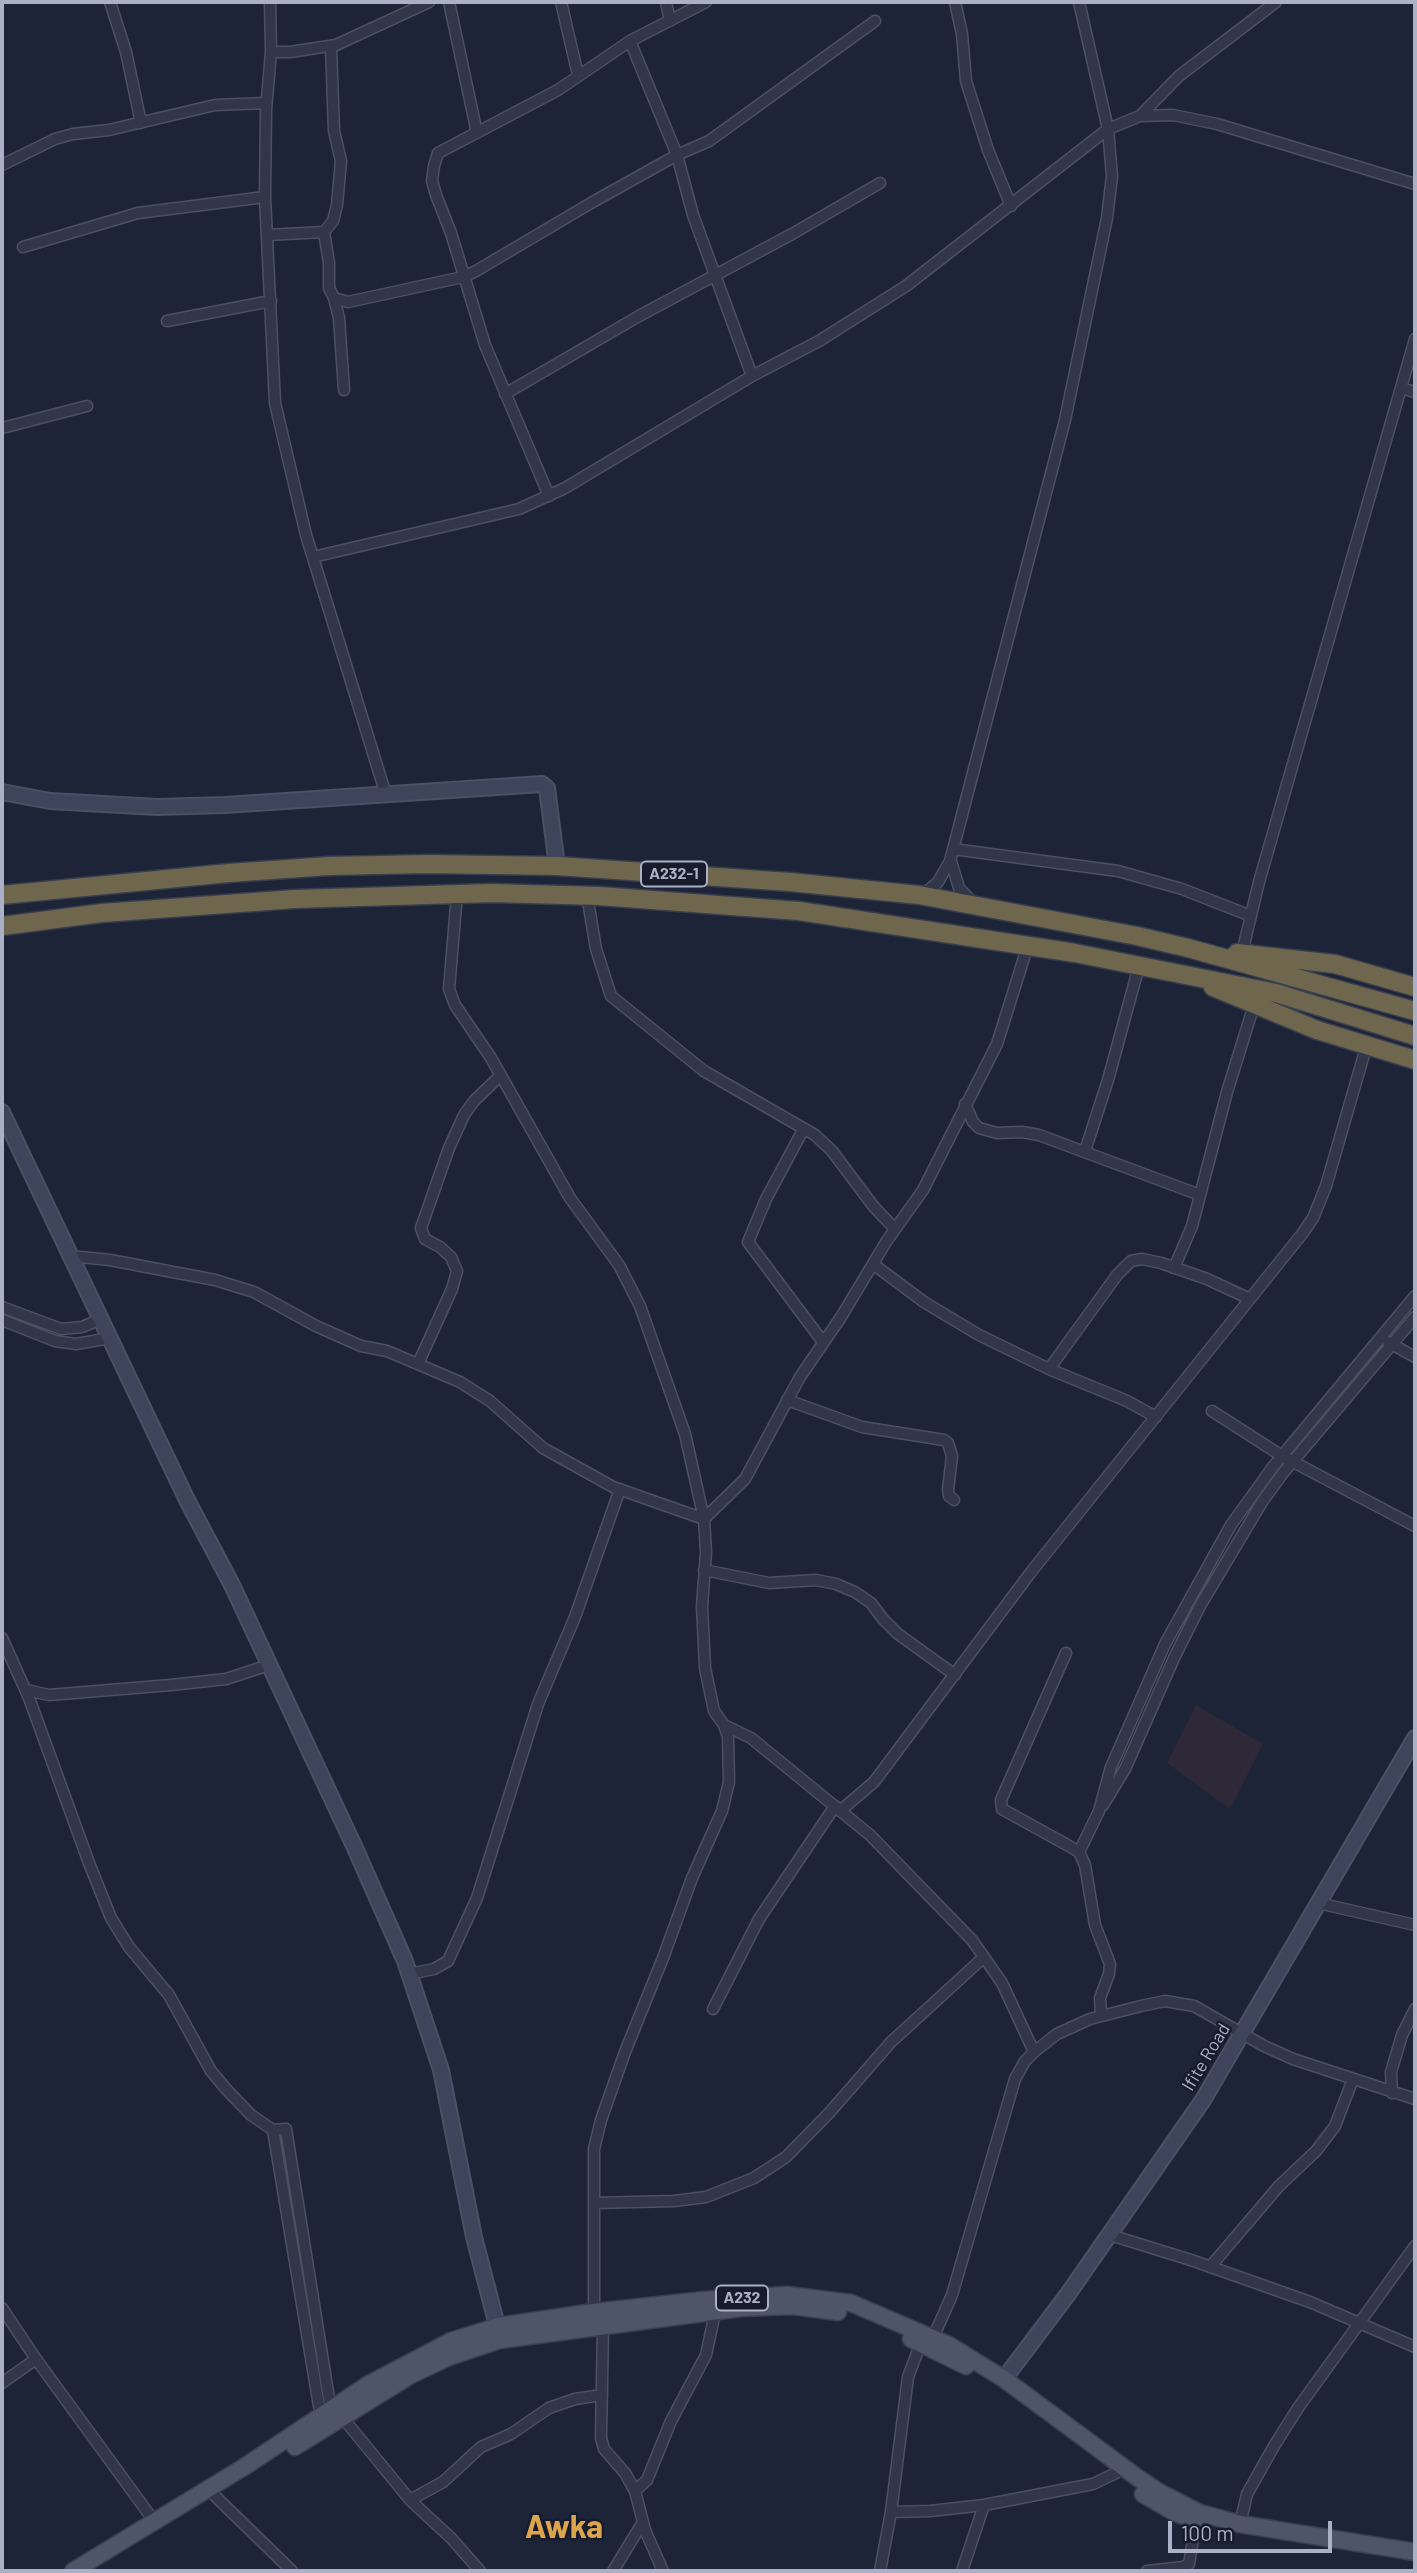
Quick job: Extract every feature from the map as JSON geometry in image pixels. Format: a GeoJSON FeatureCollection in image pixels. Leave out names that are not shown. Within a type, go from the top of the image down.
{"type":"FeatureCollection","features":[{"type":"Feature","properties":{"kind":"highway","name":"A232-1"},"geometry":{"type":"LineString","coordinates":[[2,895],[175,877],[329,866],[428,864],[557,866],[790,882],[922,896],[1188,948],[1415,1011]]}},
{"type":"Feature","properties":{"kind":"highway","name":"A232-1"},"geometry":{"type":"LineString","coordinates":[[2,926],[203,904],[457,894],[587,895],[799,911],[1028,945],[1181,973],[1276,993],[1415,1036]]}},
{"type":"Feature","properties":{"kind":"highway"},"geometry":{"type":"LineString","coordinates":[[1188,948],[1335,964],[1415,987]]}},
{"type":"Feature","properties":{"kind":"highway"},"geometry":{"type":"LineString","coordinates":[[1181,973],[1317,1030],[1415,1060]]}},
{"type":"Feature","properties":{"kind":"main road","name":"A232"},"geometry":{"type":"LineString","coordinates":[[73,2571],[331,2416],[499,2333],[704,2300],[787,2295],[851,2303],[927,2340],[998,2386],[1155,2502],[1196,2521],[1238,2533],[1287,2542],[1415,2561]]}},
{"type":"Feature","properties":{"kind":"main road","name":"A232"},"geometry":{"type":"LineString","coordinates":[[598,2319],[780,2307],[827,2309],[852,2315],[977,2360],[1158,2492],[1200,2513],[1240,2524],[1415,2552]]}},
{"type":"Feature","properties":{"kind":"main road","name":"A232"},"geometry":{"type":"LineString","coordinates":[[89,2571],[215,2496],[331,2416]]}},
{"type":"Feature","properties":{"kind":"street"},"geometry":{"type":"LineString","coordinates":[[110,2],[126,52],[141,123]]}},
{"type":"Feature","properties":{"kind":"street"},"geometry":{"type":"LineString","coordinates":[[270,2],[271,52],[266,103],[265,197],[275,403],[313,557],[386,795]]}},
{"type":"Feature","properties":{"kind":"street"},"geometry":{"type":"LineString","coordinates":[[271,52],[331,47],[429,2]]}},
{"type":"Feature","properties":{"kind":"street"},"geometry":{"type":"LineString","coordinates":[[449,2],[477,133]]}},
{"type":"Feature","properties":{"kind":"street"},"geometry":{"type":"LineString","coordinates":[[561,2],[578,75]]}},
{"type":"Feature","properties":{"kind":"street"},"geometry":{"type":"LineString","coordinates":[[666,2],[670,21]]}},
{"type":"Feature","properties":{"kind":"street"},"geometry":{"type":"LineString","coordinates":[[549,496],[485,345],[452,233],[432,181],[434,166],[439,153],[558,90],[630,41],[706,2]]}},
{"type":"Feature","properties":{"kind":"street"},"geometry":{"type":"LineString","coordinates":[[955,2],[962,34],[965,82],[988,150],[1012,206]]}},
{"type":"Feature","properties":{"kind":"street"},"geometry":{"type":"LineString","coordinates":[[922,896],[938,882],[950,861],[1065,420],[1107,218],[1112,176],[1108,129],[1079,2]]}},
{"type":"Feature","properties":{"kind":"street"},"geometry":{"type":"LineString","coordinates":[[1140,116],[1179,76],[1276,2]]}},
{"type":"Feature","properties":{"kind":"street"},"geometry":{"type":"LineString","coordinates":[[334,298],[348,302],[463,277],[677,155],[709,141],[875,21]]}},
{"type":"Feature","properties":{"kind":"street"},"geometry":{"type":"LineString","coordinates":[[630,41],[677,155],[693,215],[752,376]]}},
{"type":"Feature","properties":{"kind":"street"},"geometry":{"type":"LineString","coordinates":[[331,47],[334,131],[341,161],[337,205],[332,221],[324,232],[329,263],[329,288],[339,318],[344,390]]}},
{"type":"Feature","properties":{"kind":"street"},"geometry":{"type":"LineString","coordinates":[[2,165],[55,139],[141,123],[215,105],[266,103]]}},
{"type":"Feature","properties":{"kind":"street"},"geometry":{"type":"LineString","coordinates":[[313,557],[519,509],[549,496],[752,376],[819,341],[895,293],[1012,206],[1108,129],[1140,116],[1173,115],[1217,124],[1415,184]]}},
{"type":"Feature","properties":{"kind":"street"},"geometry":{"type":"LineString","coordinates":[[505,394],[880,183]]}},
{"type":"Feature","properties":{"kind":"street"},"geometry":{"type":"LineString","coordinates":[[23,247],[138,213],[265,197]]}},
{"type":"Feature","properties":{"kind":"street"},"geometry":{"type":"LineString","coordinates":[[267,235],[324,232]]}},
{"type":"Feature","properties":{"kind":"street"},"geometry":{"type":"LineString","coordinates":[[167,321],[271,301]]}},
{"type":"Feature","properties":{"kind":"street"},"geometry":{"type":"LineString","coordinates":[[1242,953],[1292,764],[1415,339]]}},
{"type":"Feature","properties":{"kind":"street"},"geometry":{"type":"LineString","coordinates":[[1401,388],[1415,391]]}},
{"type":"Feature","properties":{"kind":"street"},"geometry":{"type":"LineString","coordinates":[[2,428],[87,406]]}},
{"type":"Feature","properties":{"kind":"street"},"geometry":{"type":"LineString","coordinates":[[2,792],[50,801],[157,807],[386,795],[542,783],[547,788],[557,866]]}},
{"type":"Feature","properties":{"kind":"street"},"geometry":{"type":"LineString","coordinates":[[953,849],[1118,871],[1182,889],[1251,916]]}},
{"type":"Feature","properties":{"kind":"street"},"geometry":{"type":"LineString","coordinates":[[950,861],[959,888],[975,905]]}},
{"type":"Feature","properties":{"kind":"street"},"geometry":{"type":"LineString","coordinates":[[457,894],[449,989],[455,1005],[501,1075],[570,1198],[619,1265],[640,1306],[685,1434],[704,1519],[705,1570],[702,1606],[705,1668],[714,1711],[729,1737],[729,1782],[722,1811],[692,1878],[601,2120],[594,2149],[601,2438],[604,2449],[625,2473],[635,2491],[643,2522],[663,2571]]}},
{"type":"Feature","properties":{"kind":"street"},"geometry":{"type":"LineString","coordinates":[[587,895],[596,949],[611,996],[704,1071],[815,1135],[832,1151],[874,1207],[895,1229]]}},
{"type":"Feature","properties":{"kind":"street"},"geometry":{"type":"LineString","coordinates":[[704,1519],[745,1479],[787,1400],[895,1229],[923,1190],[997,1044],[1028,945]]}},
{"type":"Feature","properties":{"kind":"street"},"geometry":{"type":"LineString","coordinates":[[1085,1151],[1108,1080],[1139,966]]}},
{"type":"Feature","properties":{"kind":"street"},"geometry":{"type":"LineString","coordinates":[[1174,1268],[1192,1226],[1227,1092],[1254,1005]]}},
{"type":"Feature","properties":{"kind":"street"},"geometry":{"type":"LineString","coordinates":[[713,2008],[759,1919],[837,1808],[874,1782],[1031,1572],[1270,1277],[1313,1218],[1345,1124],[1367,1044]]}},
{"type":"Feature","properties":{"kind":"street"},"geometry":{"type":"LineString","coordinates":[[418,1364],[452,1289],[457,1271],[452,1257],[425,1239],[421,1228],[449,1148],[464,1115],[474,1101],[501,1075]]}},
{"type":"Feature","properties":{"kind":"street"},"geometry":{"type":"LineString","coordinates":[[965,1104],[973,1122],[979,1128],[998,1133],[1022,1132],[1039,1135],[1200,1195]]}},
{"type":"Feature","properties":{"kind":"street"},"geometry":{"type":"LineString","coordinates":[[2,1112],[269,1665],[355,1848],[409,1974],[441,2070],[474,2237],[499,2333]]}},
{"type":"Feature","properties":{"kind":"street"},"geometry":{"type":"LineString","coordinates":[[803,1129],[766,1199],[748,1242],[823,1342]]}},
{"type":"Feature","properties":{"kind":"street"},"geometry":{"type":"LineString","coordinates":[[70,1256],[110,1260],[202,1278],[254,1292],[316,1326],[361,1346],[387,1351],[460,1382],[490,1401],[543,1448],[620,1489],[704,1519]]}},
{"type":"Feature","properties":{"kind":"street"},"geometry":{"type":"LineString","coordinates":[[1049,1369],[1130,1261],[1142,1259],[1174,1268],[1207,1279],[1250,1299]]}},
{"type":"Feature","properties":{"kind":"street"},"geometry":{"type":"LineString","coordinates":[[873,1264],[924,1302],[979,1335],[1049,1369],[1127,1401],[1156,1418]]}},
{"type":"Feature","properties":{"kind":"street"},"geometry":{"type":"LineString","coordinates":[[1099,1811],[1111,1767],[1165,1644],[1231,1525],[1282,1456],[1415,1296]]}},
{"type":"Feature","properties":{"kind":"street"},"geometry":{"type":"LineString","coordinates":[[2,1307],[61,1329],[82,1327],[101,1319]]}},
{"type":"Feature","properties":{"kind":"street"},"geometry":{"type":"LineString","coordinates":[[1079,1852],[1099,1811],[1125,1769],[1200,1606],[1262,1502],[1415,1317]]}},
{"type":"Feature","properties":{"kind":"street"},"geometry":{"type":"LineString","coordinates":[[2,1320],[55,1341],[76,1345],[110,1338]]}},
{"type":"Feature","properties":{"kind":"street"},"geometry":{"type":"LineString","coordinates":[[1382,1337],[1415,1357]]}},
{"type":"Feature","properties":{"kind":"street"},"geometry":{"type":"LineString","coordinates":[[787,1400],[862,1427],[944,1440],[948,1443],[952,1456],[948,1490],[949,1496],[954,1500]]}},
{"type":"Feature","properties":{"kind":"street"},"geometry":{"type":"LineString","coordinates":[[1212,1411],[1282,1456],[1415,1526]]}},
{"type":"Feature","properties":{"kind":"street"},"geometry":{"type":"LineString","coordinates":[[409,1974],[435,1969],[448,1961],[477,1898],[538,1704],[575,1617],[620,1489]]}},
{"type":"Feature","properties":{"kind":"street"},"geometry":{"type":"LineString","coordinates":[[705,1570],[769,1583],[816,1580],[836,1584],[871,1603],[898,1634],[955,1675]]}},
{"type":"Feature","properties":{"kind":"street"},"geometry":{"type":"LineString","coordinates":[[2,1638],[34,1710],[111,1918],[129,1947],[170,1994],[211,2071],[241,2105],[273,2130],[331,2416],[480,2571]]}},
{"type":"Feature","properties":{"kind":"street"},"geometry":{"type":"LineString","coordinates":[[1066,1653],[1001,1800],[1002,1809],[1079,1852],[1085,1865],[1095,1924],[1110,1964],[1100,1998],[1101,2016]]}},
{"type":"Feature","properties":{"kind":"street"},"geometry":{"type":"LineString","coordinates":[[26,1690],[50,1695],[226,1679],[269,1665]]}},
{"type":"Feature","properties":{"kind":"street"},"geometry":{"type":"LineString","coordinates":[[34,1710],[50,1695]]}},
{"type":"Feature","properties":{"kind":"street"},"geometry":{"type":"LineString","coordinates":[[724,1725],[751,1738],[870,1835],[925,1890],[972,1940],[1002,1983],[1034,2052]]}},
{"type":"Feature","properties":{"kind":"street","name":"Ifite Road"},"geometry":{"type":"LineString","coordinates":[[1004,2379],[1110,2235],[1203,2100],[1414,1743]]}},
{"type":"Feature","properties":{"kind":"street"},"geometry":{"type":"LineString","coordinates":[[1318,1903],[1415,1925]]}},
{"type":"Feature","properties":{"kind":"street"},"geometry":{"type":"LineString","coordinates":[[594,2203],[674,2201],[706,2197],[754,2178],[786,2157],[830,2112],[891,2042],[984,1957]]}},
{"type":"Feature","properties":{"kind":"street"},"geometry":{"type":"LineString","coordinates":[[880,2571],[891,2512],[908,2377],[952,2295],[1007,2100],[1015,2079],[1034,2052],[1057,2034],[1090,2019],[1165,2001],[1194,2006],[1264,2046],[1293,2059],[1415,2099]]}},
{"type":"Feature","properties":{"kind":"street"},"geometry":{"type":"LineString","coordinates":[[1392,2092],[1391,2072],[1402,2035],[1415,2009]]}},
{"type":"Feature","properties":{"kind":"street"},"geometry":{"type":"LineString","coordinates":[[1210,2267],[1260,2206],[1315,2151],[1335,2126],[1353,2079]]}},
{"type":"Feature","properties":{"kind":"street"},"geometry":{"type":"LineString","coordinates":[[273,2130],[286,2129],[331,2416]]}},
{"type":"Feature","properties":{"kind":"street"},"geometry":{"type":"LineString","coordinates":[[1110,2235],[1310,2302],[1415,2347]]}},
{"type":"Feature","properties":{"kind":"street"},"geometry":{"type":"LineString","coordinates":[[1240,2524],[1242,2509],[1255,2476],[1298,2408],[1415,2246]]}},
{"type":"Feature","properties":{"kind":"street"},"geometry":{"type":"LineString","coordinates":[[2,2308],[36,2359],[155,2521]]}},
{"type":"Feature","properties":{"kind":"street"},"geometry":{"type":"LineString","coordinates":[[635,2491],[648,2480],[671,2421],[706,2355],[715,2313]]}},
{"type":"Feature","properties":{"kind":"street"},"geometry":{"type":"LineString","coordinates":[[2,2383],[36,2359]]}},
{"type":"Feature","properties":{"kind":"street"},"geometry":{"type":"LineString","coordinates":[[410,2500],[443,2482],[481,2448],[510,2434],[549,2408],[562,2402],[602,2395]]}},
{"type":"Feature","properties":{"kind":"street"},"geometry":{"type":"LineString","coordinates":[[891,2512],[984,2505],[1093,2484],[1116,2473]]}},
{"type":"Feature","properties":{"kind":"street"},"geometry":{"type":"LineString","coordinates":[[215,2496],[292,2571]]}},
{"type":"Feature","properties":{"kind":"street"},"geometry":{"type":"LineString","coordinates":[[962,2571],[984,2505]]}},
{"type":"Feature","properties":{"kind":"street"},"geometry":{"type":"LineString","coordinates":[[1146,2571],[1189,2564],[1196,2521]]}},
{"type":"Feature","properties":{"kind":"street"},"geometry":{"type":"LineString","coordinates":[[613,2571],[643,2522]]}},
{"type":"Feature","properties":{"kind":"shaded area"},"geometry":{"type":"Polygon","coordinates":[[[1196,1705],[1263,1744],[1230,1809],[1167,1763],[1196,1705]]]}},
{"type":"Feature","properties":{"kind":"district","name":"Awka"},"geometry":{"type":"Point","coordinates":[564,2527]}}]}
